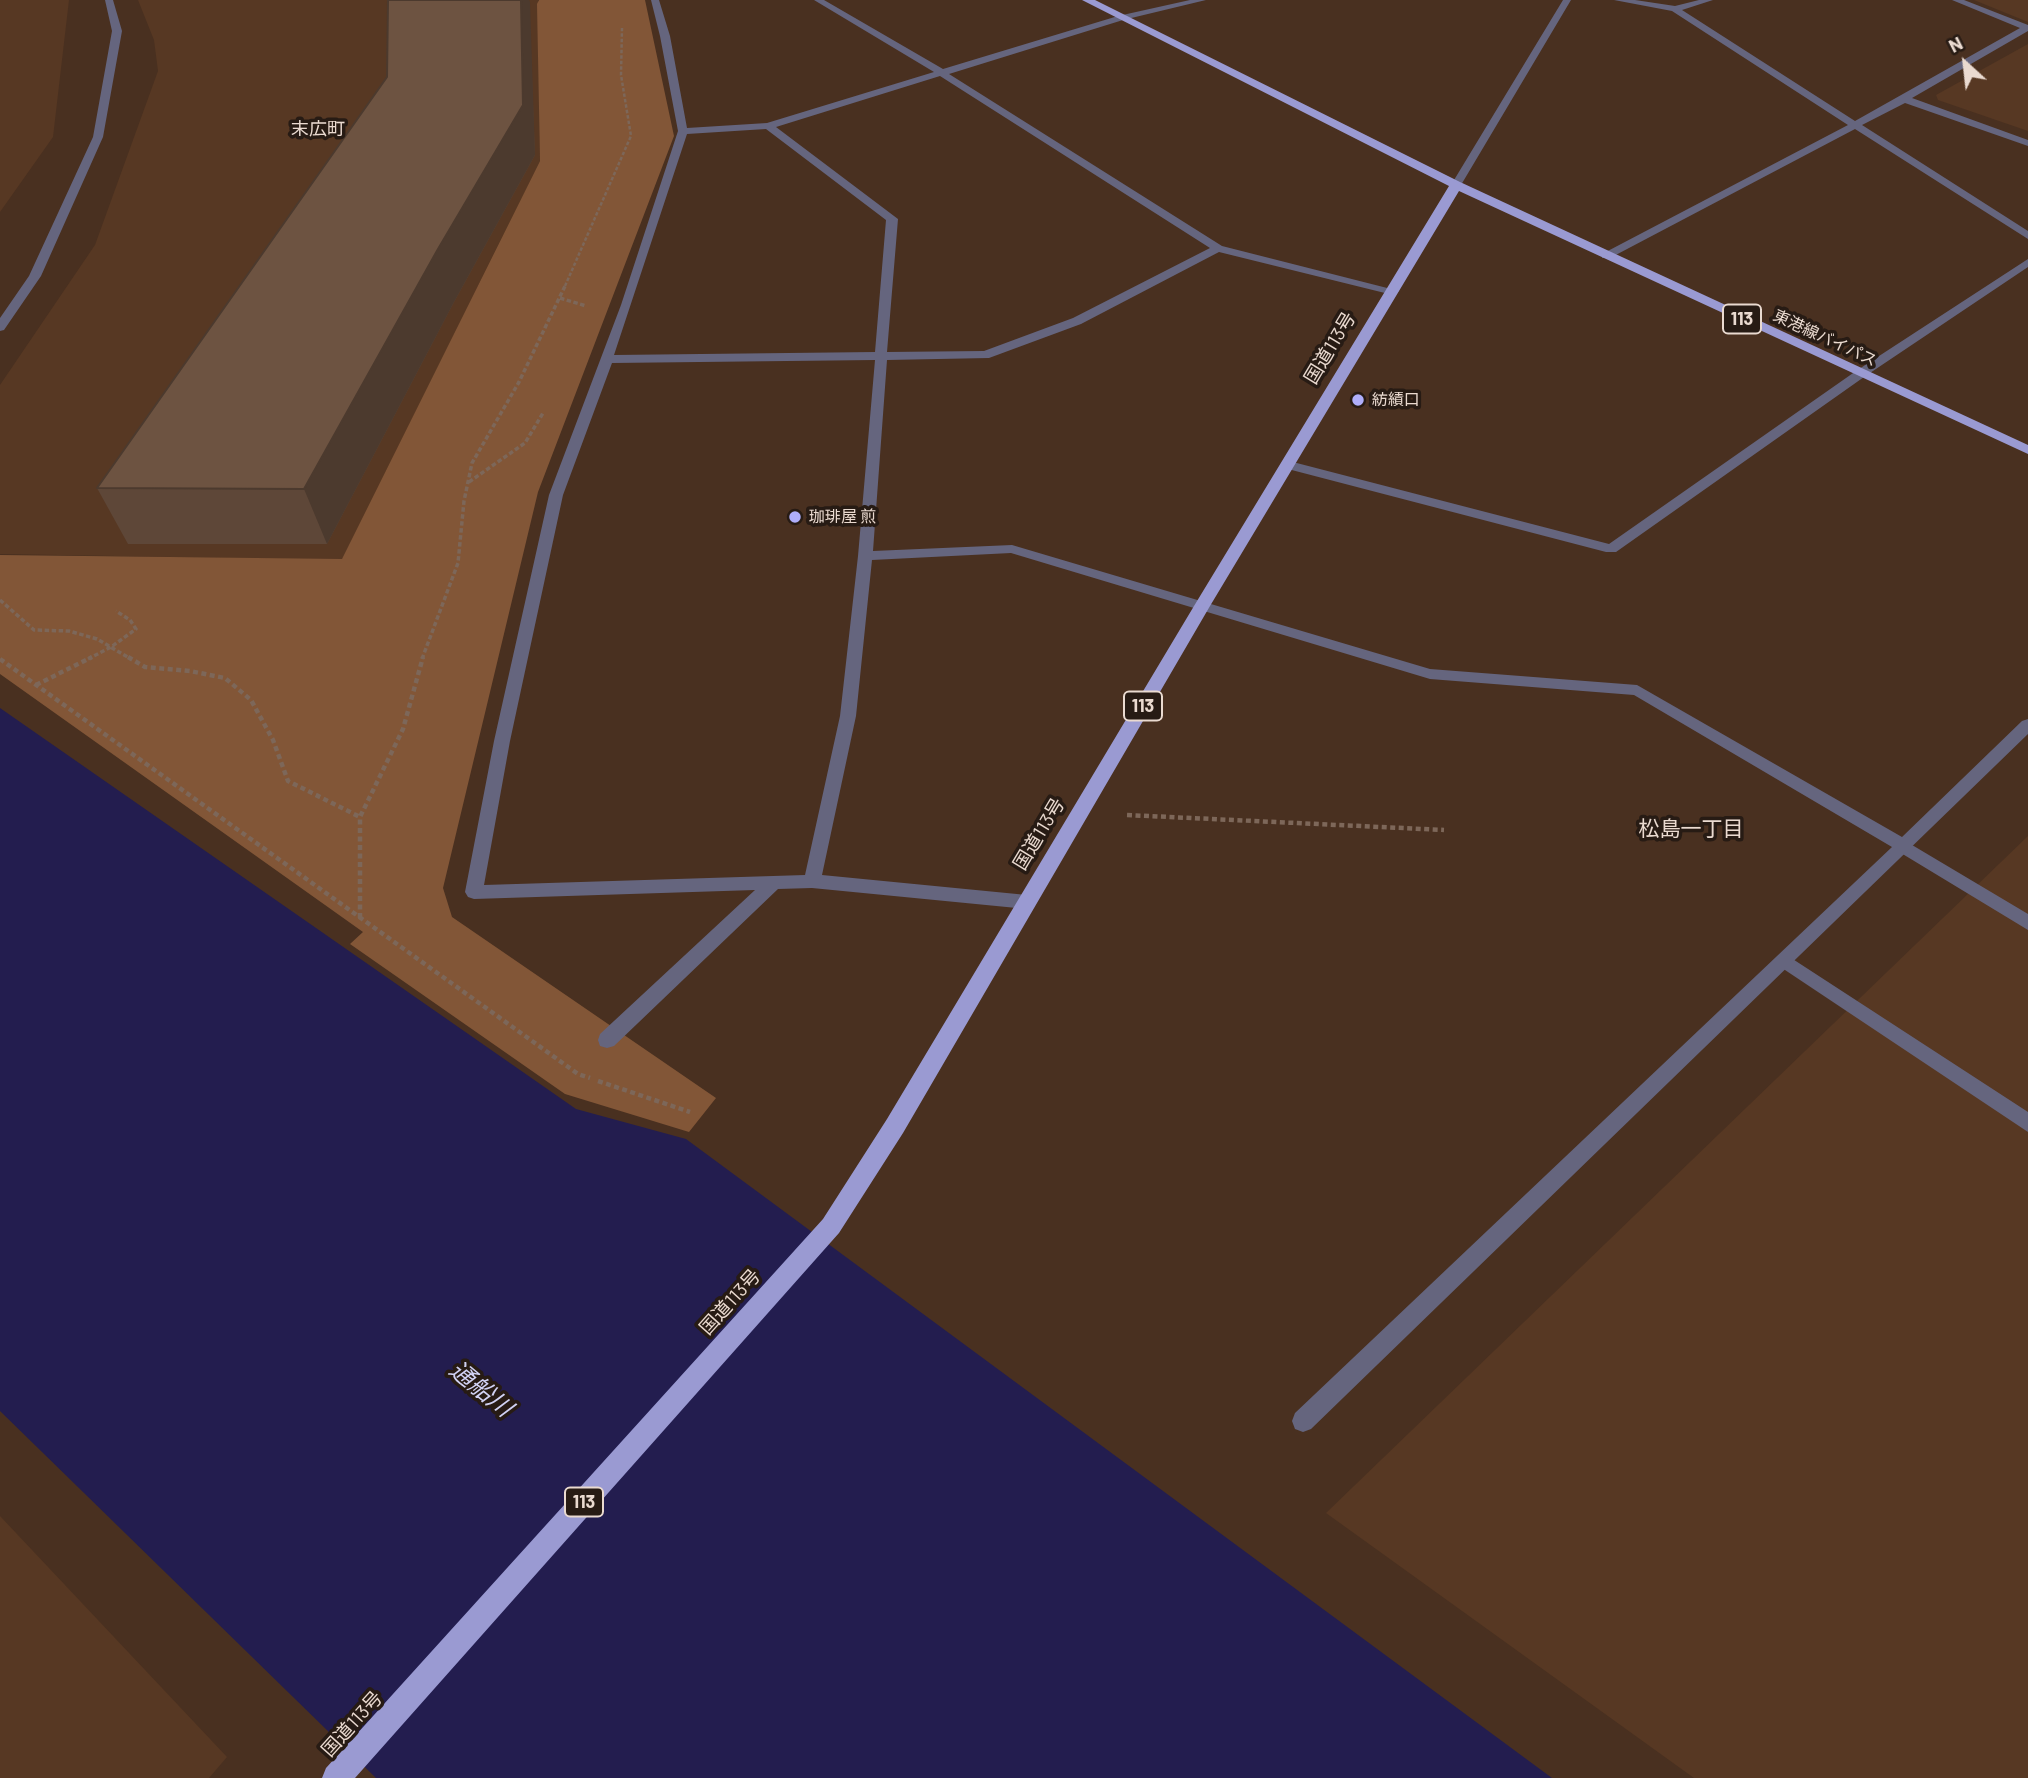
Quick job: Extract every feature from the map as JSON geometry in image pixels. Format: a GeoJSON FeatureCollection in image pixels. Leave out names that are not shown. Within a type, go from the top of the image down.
{"type":"FeatureCollection","features":[{"type":"Feature","properties":{"kind":"highway","name":"113"},"geometry":{"type":"LineString","coordinates":[[1087,0],[1457,186]]}},
{"type":"Feature","properties":{"kind":"highway","name":"東港線バイパス"},"geometry":{"type":"LineString","coordinates":[[1457,186],[2028,450]]}},
{"type":"Feature","properties":{"kind":"highway","name":"国道113号"},"geometry":{"type":"LineString","coordinates":[[336,1778],[831,1226],[895,1126],[1202,606],[1457,186]]}},
{"type":"Feature","properties":{"kind":"street"},"geometry":{"type":"LineString","coordinates":[[0,327],[36,276],[98,137],[117,31],[109,0]]}},
{"type":"Feature","properties":{"kind":"street"},"geometry":{"type":"LineString","coordinates":[[655,0],[665,36],[683,131],[607,359],[556,495],[502,741],[474,892],[812,881],[1027,902]]}},
{"type":"Feature","properties":{"kind":"street"},"geometry":{"type":"LineString","coordinates":[[818,0],[940,72],[1218,248],[1393,291]]}},
{"type":"Feature","properties":{"kind":"street"},"geometry":{"type":"LineString","coordinates":[[683,131],[768,126],[1121,18],[1202,0]]}},
{"type":"Feature","properties":{"kind":"street"},"geometry":{"type":"LineString","coordinates":[[1457,186],[1567,0]]}},
{"type":"Feature","properties":{"kind":"street"},"geometry":{"type":"LineString","coordinates":[[1618,0],[1675,9],[1709,0]]}},
{"type":"Feature","properties":{"kind":"street"},"geometry":{"type":"LineString","coordinates":[[1606,256],[1852,124],[1904,99],[2027,28],[1956,0]]}},
{"type":"Feature","properties":{"kind":"street"},"geometry":{"type":"LineString","coordinates":[[1675,9],[2028,236]]}},
{"type":"Feature","properties":{"kind":"street"},"geometry":{"type":"LineString","coordinates":[[1904,99],[2028,144]]}},
{"type":"Feature","properties":{"kind":"street"},"geometry":{"type":"LineString","coordinates":[[768,126],[892,219],[865,556],[848,716],[812,881]]}},
{"type":"Feature","properties":{"kind":"street"},"geometry":{"type":"LineString","coordinates":[[607,359],[985,355],[1077,321],[1218,248]]}},
{"type":"Feature","properties":{"kind":"street"},"geometry":{"type":"LineString","coordinates":[[1289,465],[1611,550],[1860,374],[2028,262]]}},
{"type":"Feature","properties":{"kind":"street"},"geometry":{"type":"LineString","coordinates":[[865,556],[1012,549],[1430,674],[1637,690],[1902,845],[2028,923]]}},
{"type":"Feature","properties":{"kind":"street"},"geometry":{"type":"LineString","coordinates":[[1303,1421],[2028,725]]}},
{"type":"Feature","properties":{"kind":"street"},"geometry":{"type":"LineString","coordinates":[[607,1040],[774,882]]}},
{"type":"Feature","properties":{"kind":"street"},"geometry":{"type":"LineString","coordinates":[[1785,961],[2028,1123]]}},
{"type":"Feature","properties":{"kind":"path"},"geometry":{"type":"LineString","coordinates":[[360,918],[360,817],[403,729],[428,638],[458,563],[472,463],[519,382],[560,298],[631,136],[621,75],[621,24]]}},
{"type":"Feature","properties":{"kind":"path"},"geometry":{"type":"LineString","coordinates":[[468,482],[525,443],[546,407]]}},
{"type":"Feature","properties":{"kind":"path"},"geometry":{"type":"LineString","coordinates":[[0,600],[34,630],[69,631],[97,639],[145,667],[190,671],[225,678],[251,700],[273,740],[288,781],[360,817]]}},
{"type":"Feature","properties":{"kind":"path"},"geometry":{"type":"LineString","coordinates":[[36,685],[111,646],[136,629],[130,620],[116,611]]}},
{"type":"Feature","properties":{"kind":"path"},"geometry":{"type":"LineString","coordinates":[[0,659],[578,1074],[690,1112]]}},
{"type":"Feature","properties":{"kind":"path"},"geometry":{"type":"LineString","coordinates":[[1080,813],[1444,830]]}},
{"type":"Feature","properties":{"kind":"shaded area"},"geometry":{"type":"Polygon","coordinates":[[[0,0],[69,0],[53,137],[0,212],[0,0]]]}},
{"type":"Feature","properties":{"kind":"shaded area"},"geometry":{"type":"Polygon","coordinates":[[[138,0],[538,0],[540,161],[342,560],[0,554],[0,385],[95,245],[158,71],[154,40],[138,0]]]}},
{"type":"Feature","properties":{"kind":"shaded area"},"geometry":{"type":"Polygon","coordinates":[[[539,0],[645,0],[674,136],[538,492],[443,888],[452,917],[716,1098],[689,1132],[565,1094],[350,944],[363,932],[0,674],[0,555],[342,559],[540,161],[539,0]]]}},
{"type":"Feature","properties":{"kind":"shaded area"},"geometry":{"type":"Polygon","coordinates":[[[1974,0],[2028,0],[2028,22],[1974,0]]]}},
{"type":"Feature","properties":{"kind":"shaded area"},"geometry":{"type":"Polygon","coordinates":[[[2028,44],[2028,131],[1938,100],[1936,95],[2028,44]]]}},
{"type":"Feature","properties":{"kind":"shaded area"},"geometry":{"type":"Polygon","coordinates":[[[2028,836],[2028,1778],[1694,1778],[1326,1513],[2028,836]]]}},
{"type":"Feature","properties":{"kind":"shaded area"},"geometry":{"type":"Polygon","coordinates":[[[0,1516],[227,1757],[209,1778],[0,1778],[0,1516]]]}},
{"type":"Feature","properties":{"kind":"water","name":"通船川"},"geometry":{"type":"Polygon","coordinates":[[[0,708],[576,1109],[686,1139],[1552,1778],[376,1778],[0,1411],[0,708]]]}},
{"type":"Feature","properties":{"kind":"building"},"geometry":{"type":"Polygon","coordinates":[[[388,0],[521,0],[523,105],[438,249],[304,489],[97,488],[387,77],[388,0]]]}},
{"type":"Feature","properties":{"kind":"place","name":"紡績口"},"geometry":{"type":"Point","coordinates":[1358,400]}},
{"type":"Feature","properties":{"kind":"place","name":"珈琲屋 煎"},"geometry":{"type":"Point","coordinates":[795,517]}},
{"type":"Feature","properties":{"kind":"district","name":"末広町"},"geometry":{"type":"Point","coordinates":[318,129]}},
{"type":"Feature","properties":{"kind":"district","name":"松島一丁目"},"geometry":{"type":"Point","coordinates":[1691,829]}}]}
